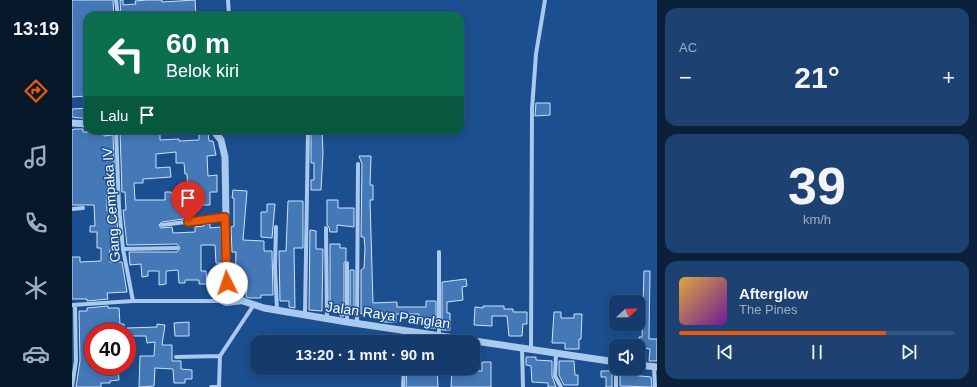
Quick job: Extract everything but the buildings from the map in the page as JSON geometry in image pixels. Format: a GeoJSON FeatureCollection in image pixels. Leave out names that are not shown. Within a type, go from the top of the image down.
{"type":"FeatureCollection","features":[{"type":"Feature","properties":{"kind":"street"},"geometry":{"type":"LineString","coordinates":[[116,0],[118,12]]}},
{"type":"Feature","properties":{"kind":"street"},"geometry":{"type":"LineString","coordinates":[[228,0],[229,12]]}},
{"type":"Feature","properties":{"kind":"street"},"geometry":{"type":"LineString","coordinates":[[531,350],[532,108],[536,54],[545,0]]}},
{"type":"Feature","properties":{"kind":"street"},"geometry":{"type":"LineString","coordinates":[[72,123],[84,124]]}},
{"type":"Feature","properties":{"kind":"street","name":"Gang Cempaka IV"},"geometry":{"type":"LineString","coordinates":[[116,134],[119,207],[123,249],[133,301]]}},
{"type":"Feature","properties":{"kind":"street"},"geometry":{"type":"LineString","coordinates":[[72,387],[75,380],[76,361],[74,305],[133,301],[218,301],[226,298],[232,292],[228,287],[226,275],[224,146],[217,134]]}},
{"type":"Feature","properties":{"kind":"street"},"geometry":{"type":"LineString","coordinates":[[305,316],[308,134]]}},
{"type":"Feature","properties":{"kind":"street"},"geometry":{"type":"LineString","coordinates":[[358,164],[358,324]]}},
{"type":"Feature","properties":{"kind":"street"},"geometry":{"type":"LineString","coordinates":[[72,209],[83,208]]}},
{"type":"Feature","properties":{"kind":"street"},"geometry":{"type":"LineString","coordinates":[[162,225],[225,217]]}},
{"type":"Feature","properties":{"kind":"street"},"geometry":{"type":"LineString","coordinates":[[276,227],[275,267],[277,310]]}},
{"type":"Feature","properties":{"kind":"street"},"geometry":{"type":"LineString","coordinates":[[326,228],[327,319]]}},
{"type":"Feature","properties":{"kind":"street"},"geometry":{"type":"LineString","coordinates":[[123,249],[177,248]]}},
{"type":"Feature","properties":{"kind":"street"},"geometry":{"type":"LineString","coordinates":[[438,252],[439,335]]}},
{"type":"Feature","properties":{"kind":"street"},"geometry":{"type":"LineString","coordinates":[[347,263],[347,322]]}},
{"type":"Feature","properties":{"kind":"street","name":"Jalan Raya Panglan"},"geometry":{"type":"LineString","coordinates":[[232,292],[243,302],[253,306],[305,316],[439,335]]}},
{"type":"Feature","properties":{"kind":"street"},"geometry":{"type":"LineString","coordinates":[[218,301],[226,304],[243,302]]}},
{"type":"Feature","properties":{"kind":"street"},"geometry":{"type":"LineString","coordinates":[[211,387],[219,387],[220,356],[253,306]]}},
{"type":"Feature","properties":{"kind":"street"},"geometry":{"type":"LineString","coordinates":[[404,330],[404,335]]}},
{"type":"Feature","properties":{"kind":"street","name":"Jalan Raya Panglan"},"geometry":{"type":"LineString","coordinates":[[480,341],[609,361]]}},
{"type":"Feature","properties":{"kind":"street"},"geometry":{"type":"LineString","coordinates":[[522,348],[523,387]]}},
{"type":"Feature","properties":{"kind":"street"},"geometry":{"type":"LineString","coordinates":[[556,354],[555,376],[561,387]]}},
{"type":"Feature","properties":{"kind":"street"},"geometry":{"type":"LineString","coordinates":[[176,357],[220,356]]}},
{"type":"Feature","properties":{"kind":"street"},"geometry":{"type":"LineString","coordinates":[[645,366],[656,367],[655,387]]}},
{"type":"Feature","properties":{"kind":"street"},"geometry":{"type":"LineString","coordinates":[[403,387],[404,375]]}},
{"type":"Feature","properties":{"kind":"street"},"geometry":{"type":"LineString","coordinates":[[616,375],[616,387]]}},
{"type":"Feature","properties":{"kind":"route"},"geometry":{"type":"LineString","coordinates":[[188,222],[201,219],[225,217],[227,283]]}}]}
